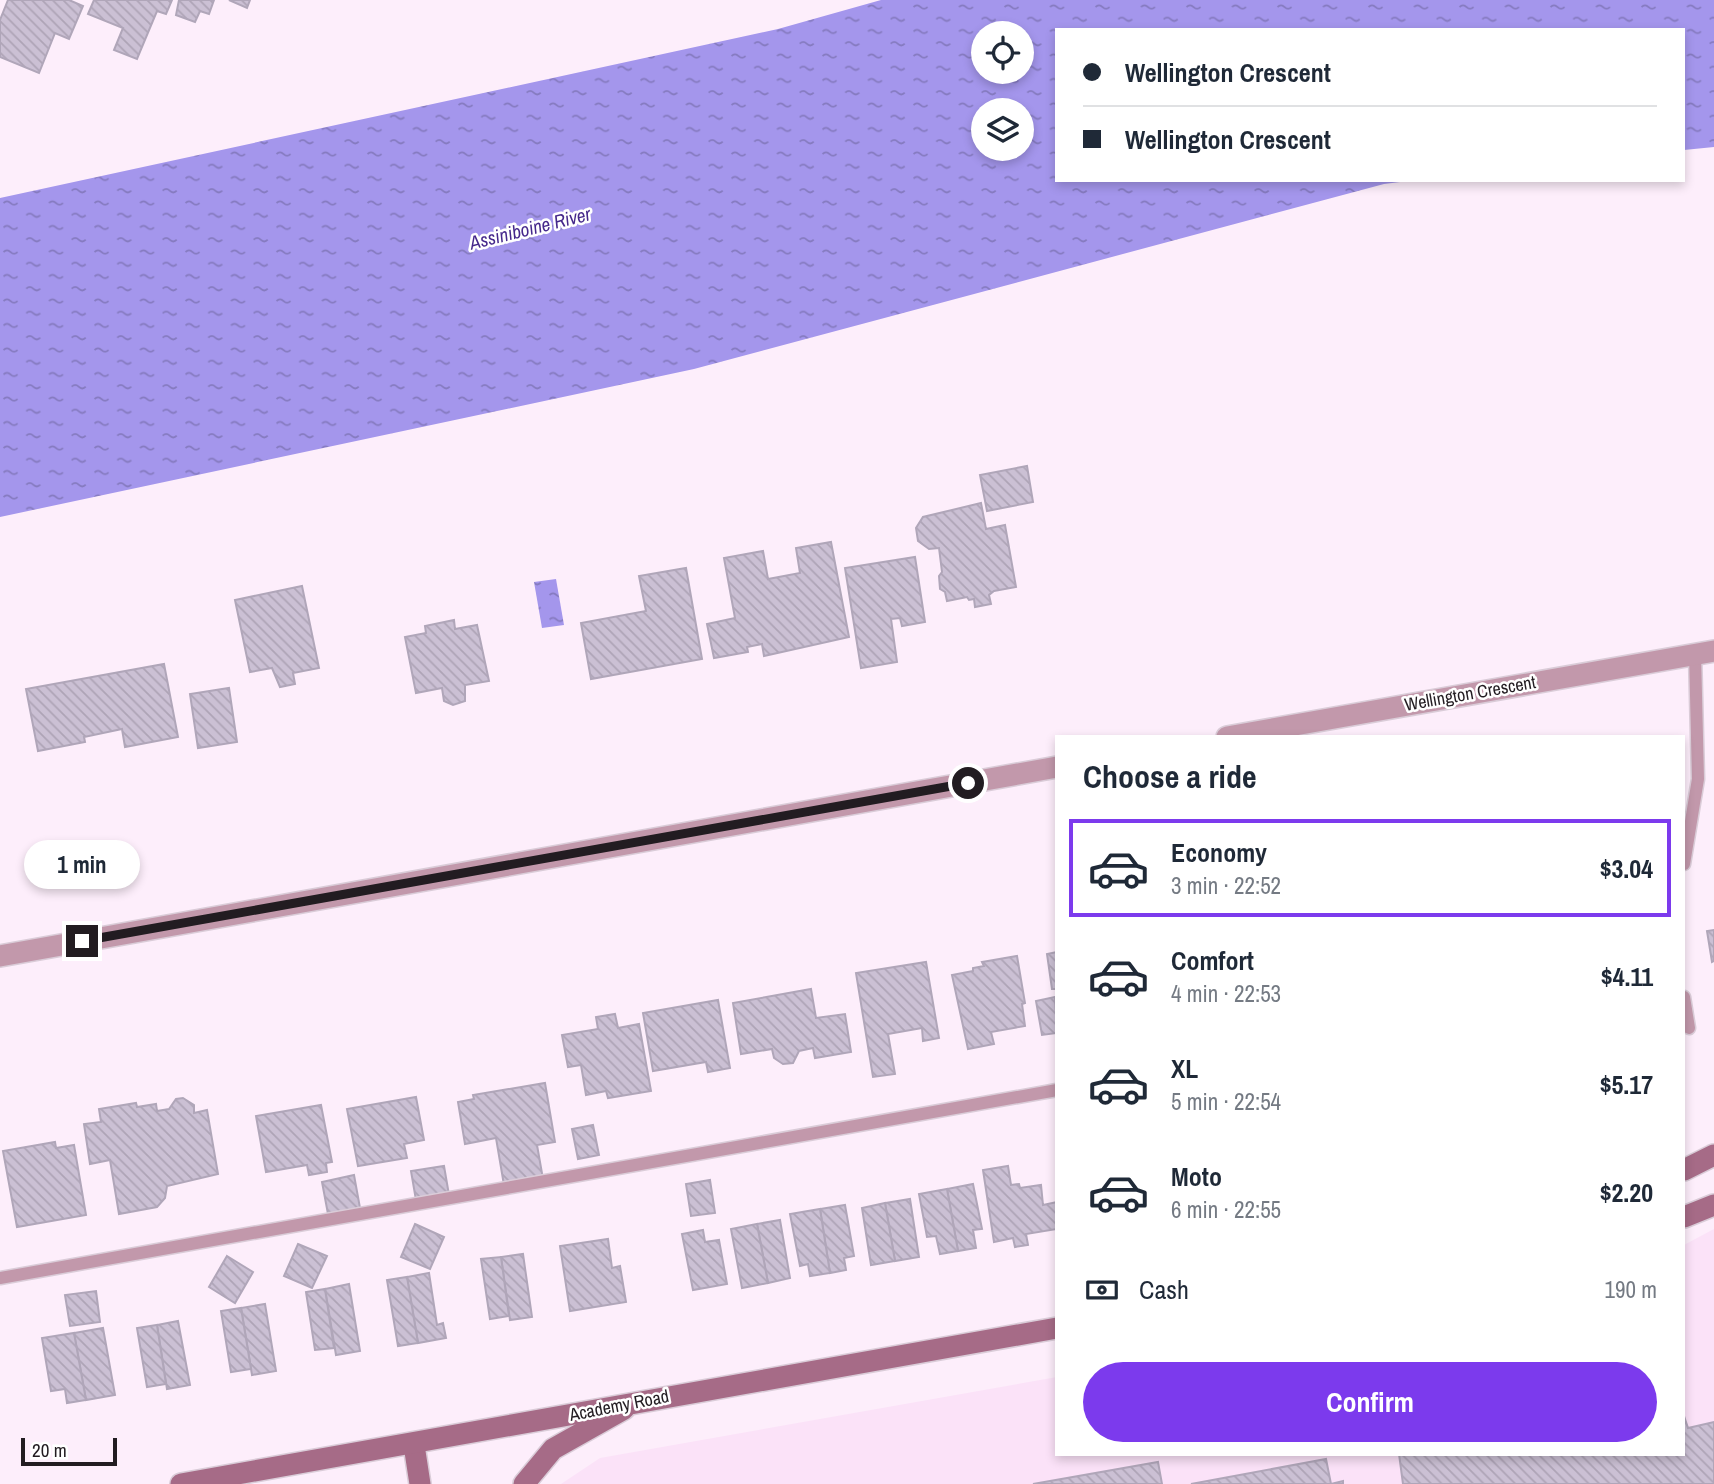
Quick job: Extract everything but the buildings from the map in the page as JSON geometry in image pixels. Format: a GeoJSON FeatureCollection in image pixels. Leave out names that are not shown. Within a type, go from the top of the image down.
{"type":"FeatureCollection","features":[{"type":"Feature","properties":{"kind":"main road"},"geometry":{"type":"LineString","coordinates":[[1685,1170],[1714,1155]]}},
{"type":"Feature","properties":{"kind":"main road"},"geometry":{"type":"LineString","coordinates":[[1685,1217],[1714,1205]]}},
{"type":"Feature","properties":{"kind":"main road","name":"Academy Road"},"geometry":{"type":"LineString","coordinates":[[181,1484],[414,1445],[641,1400],[1055,1328]]}},
{"type":"Feature","properties":{"kind":"main road"},"geometry":{"type":"LineString","coordinates":[[524,1484],[553,1449],[641,1400]]}},
{"type":"Feature","properties":{"kind":"main road"},"geometry":{"type":"LineString","coordinates":[[414,1445],[420,1484]]}},
{"type":"Feature","properties":{"kind":"street","name":"Wellington Crescent"},"geometry":{"type":"LineString","coordinates":[[1238,735],[1704,652]]}},
{"type":"Feature","properties":{"kind":"street"},"geometry":{"type":"LineString","coordinates":[[0,956],[1055,767]]}},
{"type":"Feature","properties":{"kind":"lane"},"geometry":{"type":"LineString","coordinates":[[1685,857],[1698,779],[1704,652]]}},
{"type":"Feature","properties":{"kind":"lane"},"geometry":{"type":"LineString","coordinates":[[1685,1003],[1689,1028]]}},
{"type":"Feature","properties":{"kind":"lane"},"geometry":{"type":"LineString","coordinates":[[0,1278],[1055,1090]]}},
{"type":"Feature","properties":{"kind":"shaded area"},"geometry":{"type":"Polygon","coordinates":[[[1714,1229],[1714,1484],[561,1484],[600,1458],[1055,1377],[1055,1456],[1685,1456],[1685,1244],[1714,1229]]]}},
{"type":"Feature","properties":{"kind":"water","name":"Assiniboine River"},"geometry":{"type":"Polygon","coordinates":[[[881,0],[1714,0],[1714,147],[1685,150],[1685,28],[1055,28],[1055,182],[1400,182],[1384,184],[694,369],[0,517],[0,198],[778,29],[881,0]]]}},
{"type":"Feature","properties":{"kind":"water"},"geometry":{"type":"Polygon","coordinates":[[[556,579],[564,625],[542,628],[534,582],[556,579]]]}},
{"type":"Feature","properties":{"kind":"route"},"geometry":{"type":"LineString","coordinates":[[82,941],[968,783]]}}]}
